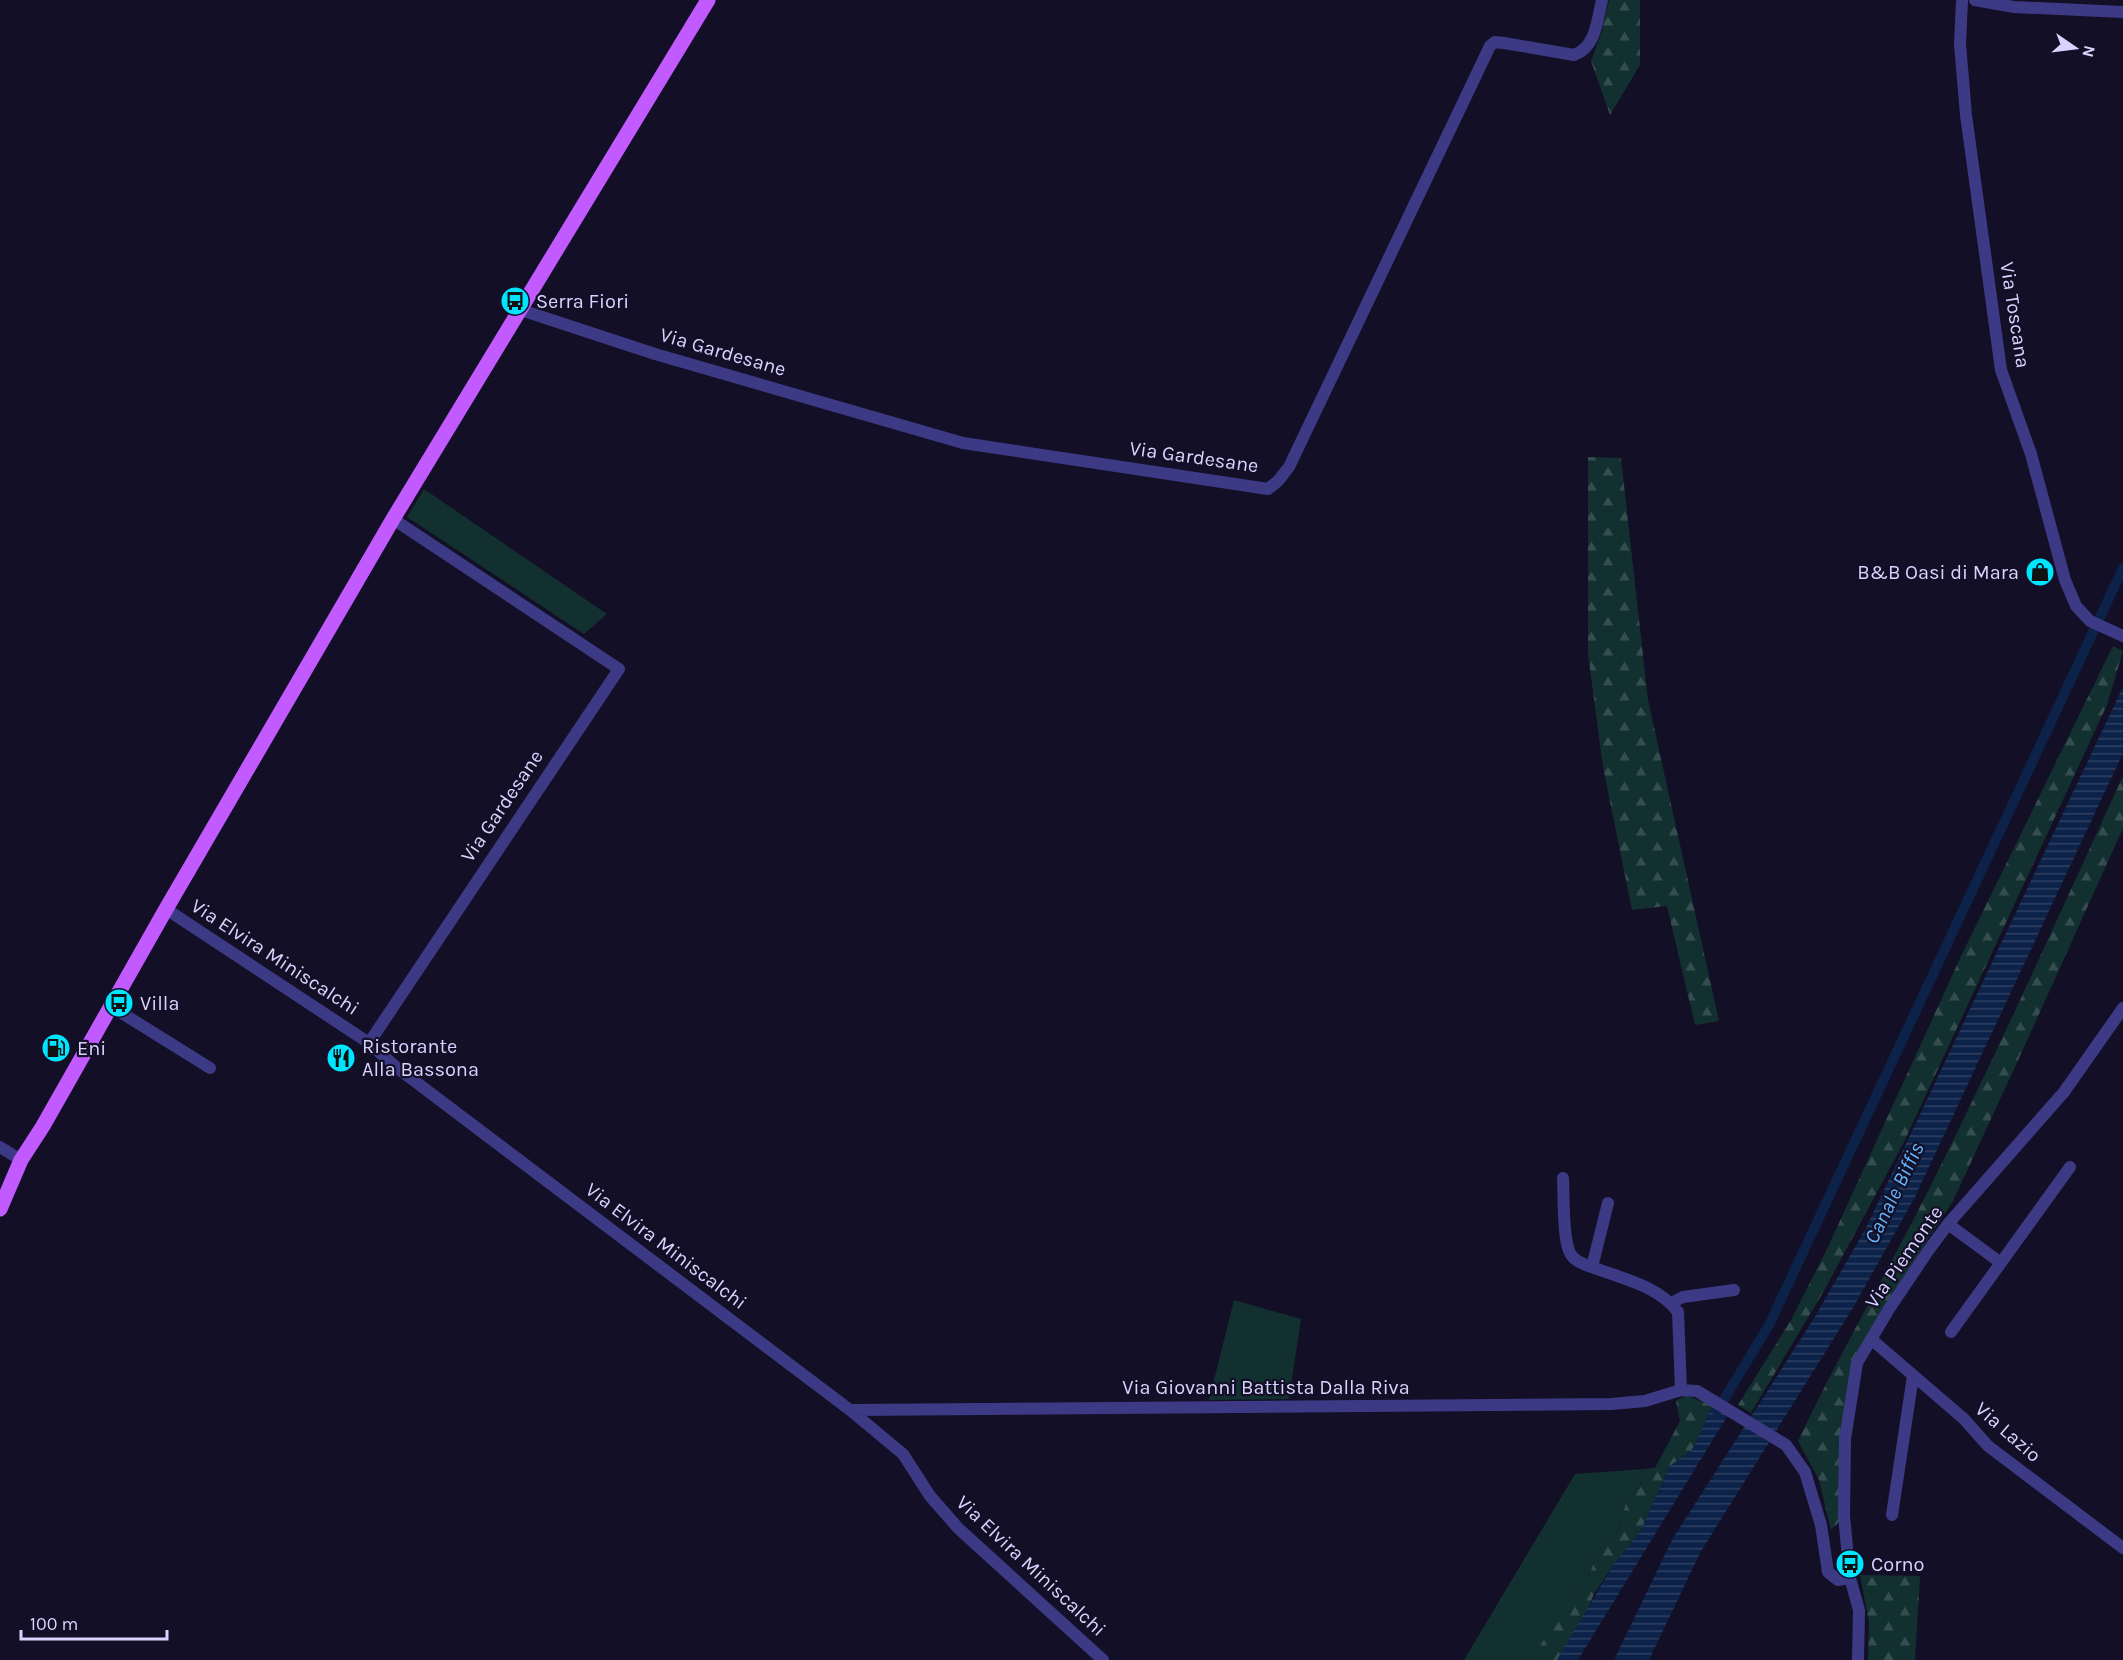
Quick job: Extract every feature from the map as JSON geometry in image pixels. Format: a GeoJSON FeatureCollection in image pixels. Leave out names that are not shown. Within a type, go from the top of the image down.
{"type":"FeatureCollection","features":[{"type":"Feature","properties":{"kind":"main road"},"geometry":{"type":"LineString","coordinates":[[0,1209],[21,1160],[112,1007],[166,909],[393,519],[708,0]]}},
{"type":"Feature","properties":{"kind":"street","name":"Via Gardesane"},"geometry":{"type":"LineString","coordinates":[[521,310],[655,354],[963,443],[1268,489],[1289,467],[1490,46],[1495,42],[1574,55],[1585,51],[1591,42],[1602,0]]}},
{"type":"Feature","properties":{"kind":"street","name":"Via Toscana"},"geometry":{"type":"LineString","coordinates":[[1962,0],[1960,44],[1966,115],[2001,370],[2031,454],[2065,580],[2076,606],[2090,621],[2123,636]]}},
{"type":"Feature","properties":{"kind":"street"},"geometry":{"type":"LineString","coordinates":[[1975,0],[2014,7],[2123,12]]}},
{"type":"Feature","properties":{"kind":"street","name":"Via Gardesane"},"geometry":{"type":"LineString","coordinates":[[369,1043],[619,669],[393,519]]}},
{"type":"Feature","properties":{"kind":"street","name":"Via Elvira Miniscalchi"},"geometry":{"type":"LineString","coordinates":[[166,909],[369,1043],[396,1067],[850,1410],[903,1454],[930,1496],[958,1528],[1103,1660]]}},
{"type":"Feature","properties":{"kind":"street"},"geometry":{"type":"LineString","coordinates":[[112,1007],[210,1068]]}},
{"type":"Feature","properties":{"kind":"street","name":"Via Piemonte"},"geometry":{"type":"LineString","coordinates":[[1858,1660],[1859,1611],[1850,1578],[1844,1516],[1845,1439],[1857,1363],[1948,1224],[2064,1092],[2123,1008]]}},
{"type":"Feature","properties":{"kind":"street"},"geometry":{"type":"LineString","coordinates":[[0,1147],[21,1160]]}},
{"type":"Feature","properties":{"kind":"street"},"geometry":{"type":"LineString","coordinates":[[1951,1332],[2070,1167]]}},
{"type":"Feature","properties":{"kind":"street"},"geometry":{"type":"LineString","coordinates":[[1563,1178],[1567,1244],[1571,1256],[1592,1267],[1642,1285],[1671,1303],[1678,1312],[1679,1319],[1681,1390],[1697,1392],[1713,1400],[1777,1439],[1795,1455],[1805,1472],[1821,1524],[1828,1572],[1838,1580],[1850,1578]]}},
{"type":"Feature","properties":{"kind":"street"},"geometry":{"type":"LineString","coordinates":[[1592,1267],[1608,1203]]}},
{"type":"Feature","properties":{"kind":"street"},"geometry":{"type":"LineString","coordinates":[[1948,1224],[2001,1263]]}},
{"type":"Feature","properties":{"kind":"street"},"geometry":{"type":"LineString","coordinates":[[1671,1303],[1683,1297],[1734,1290]]}},
{"type":"Feature","properties":{"kind":"street","name":"Via Lazio"},"geometry":{"type":"LineString","coordinates":[[1871,1340],[1964,1419],[1988,1446],[2123,1548]]}},
{"type":"Feature","properties":{"kind":"street"},"geometry":{"type":"LineString","coordinates":[[1892,1515],[1912,1377]]}},
{"type":"Feature","properties":{"kind":"street","name":"Via Giovanni Battista Dalla Riva"},"geometry":{"type":"LineString","coordinates":[[850,1410],[1611,1404],[1645,1401],[1681,1390]]}},
{"type":"Feature","properties":{"kind":"green space"},"geometry":{"type":"Polygon","coordinates":[[[1609,0],[1640,0],[1640,65],[1610,115],[1591,61],[1601,34],[1609,0]]]}},
{"type":"Feature","properties":{"kind":"green space"},"geometry":{"type":"Polygon","coordinates":[[[1588,457],[1621,458],[1648,700],[1719,1021],[1695,1025],[1667,906],[1632,910],[1603,767],[1588,654],[1588,457]]]}},
{"type":"Feature","properties":{"kind":"green space"},"geometry":{"type":"Polygon","coordinates":[[[424,489],[607,614],[584,634],[407,517],[424,489]]]}},
{"type":"Feature","properties":{"kind":"green space"},"geometry":{"type":"Polygon","coordinates":[[[2113,646],[2123,651],[2107,705],[1905,1140],[1825,1289],[1751,1413],[1738,1405],[1791,1320],[1828,1247],[1962,954],[2113,646]]]}},
{"type":"Feature","properties":{"kind":"green space"},"geometry":{"type":"Polygon","coordinates":[[[2123,776],[2123,828],[2026,1043],[1953,1201],[1882,1310],[1853,1362],[1841,1520],[1831,1530],[1819,1480],[1798,1441],[1964,1118],[2123,776]]]}},
{"type":"Feature","properties":{"kind":"green space"},"geometry":{"type":"Polygon","coordinates":[[[1234,1300],[1301,1319],[1289,1399],[1209,1400],[1234,1300]]]}},
{"type":"Feature","properties":{"kind":"green space"},"geometry":{"type":"Polygon","coordinates":[[[1686,1395],[1712,1406],[1695,1445],[1691,1451],[1670,1466],[1640,1533],[1615,1562],[1594,1594],[1583,1620],[1557,1660],[1531,1660],[1572,1595],[1588,1578],[1596,1557],[1607,1540],[1616,1536],[1626,1503],[1640,1485],[1644,1469],[1655,1468],[1680,1421],[1676,1401],[1686,1395]]]}},
{"type":"Feature","properties":{"kind":"green space"},"geometry":{"type":"Polygon","coordinates":[[[1644,1469],[1640,1485],[1626,1503],[1616,1536],[1607,1540],[1596,1557],[1588,1578],[1572,1595],[1538,1653],[1531,1660],[1464,1660],[1575,1474],[1644,1469]]]}},
{"type":"Feature","properties":{"kind":"green space"},"geometry":{"type":"Polygon","coordinates":[[[1860,1575],[1920,1576],[1915,1660],[1868,1660],[1869,1623],[1860,1575]]]}},
{"type":"Feature","properties":{"kind":"water","name":"Canale Biffis"},"geometry":{"type":"Polygon","coordinates":[[[2123,687],[2123,753],[1915,1197],[1854,1306],[1700,1553],[1649,1660],[1614,1660],[1673,1538],[1813,1320],[1866,1228],[2123,687]]]}},
{"type":"Feature","properties":{"kind":"water"},"geometry":{"type":"Polygon","coordinates":[[[1712,1406],[1728,1415],[1578,1660],[1557,1660],[1615,1562],[1640,1532],[1670,1466],[1691,1451],[1695,1445],[1712,1406]]]}},
{"type":"Feature","properties":{"kind":"waterway"},"geometry":{"type":"LineString","coordinates":[[1717,1411],[1769,1325],[2123,568]]}},
{"type":"Feature","properties":{"kind":"place","name":"Serra Fiori"},"geometry":{"type":"Point","coordinates":[515,301]}},
{"type":"Feature","properties":{"kind":"place","name":"B&B Oasi di Mara"},"geometry":{"type":"Point","coordinates":[2040,572]}},
{"type":"Feature","properties":{"kind":"place","name":"Villa"},"geometry":{"type":"Point","coordinates":[119,1003]}},
{"type":"Feature","properties":{"kind":"place","name":"Eni"},"geometry":{"type":"Point","coordinates":[56,1048]}},
{"type":"Feature","properties":{"kind":"place","name":"Ristorante Alla Bassona"},"geometry":{"type":"Point","coordinates":[341,1058]}},
{"type":"Feature","properties":{"kind":"place","name":"Corno"},"geometry":{"type":"Point","coordinates":[1850,1564]}}]}
